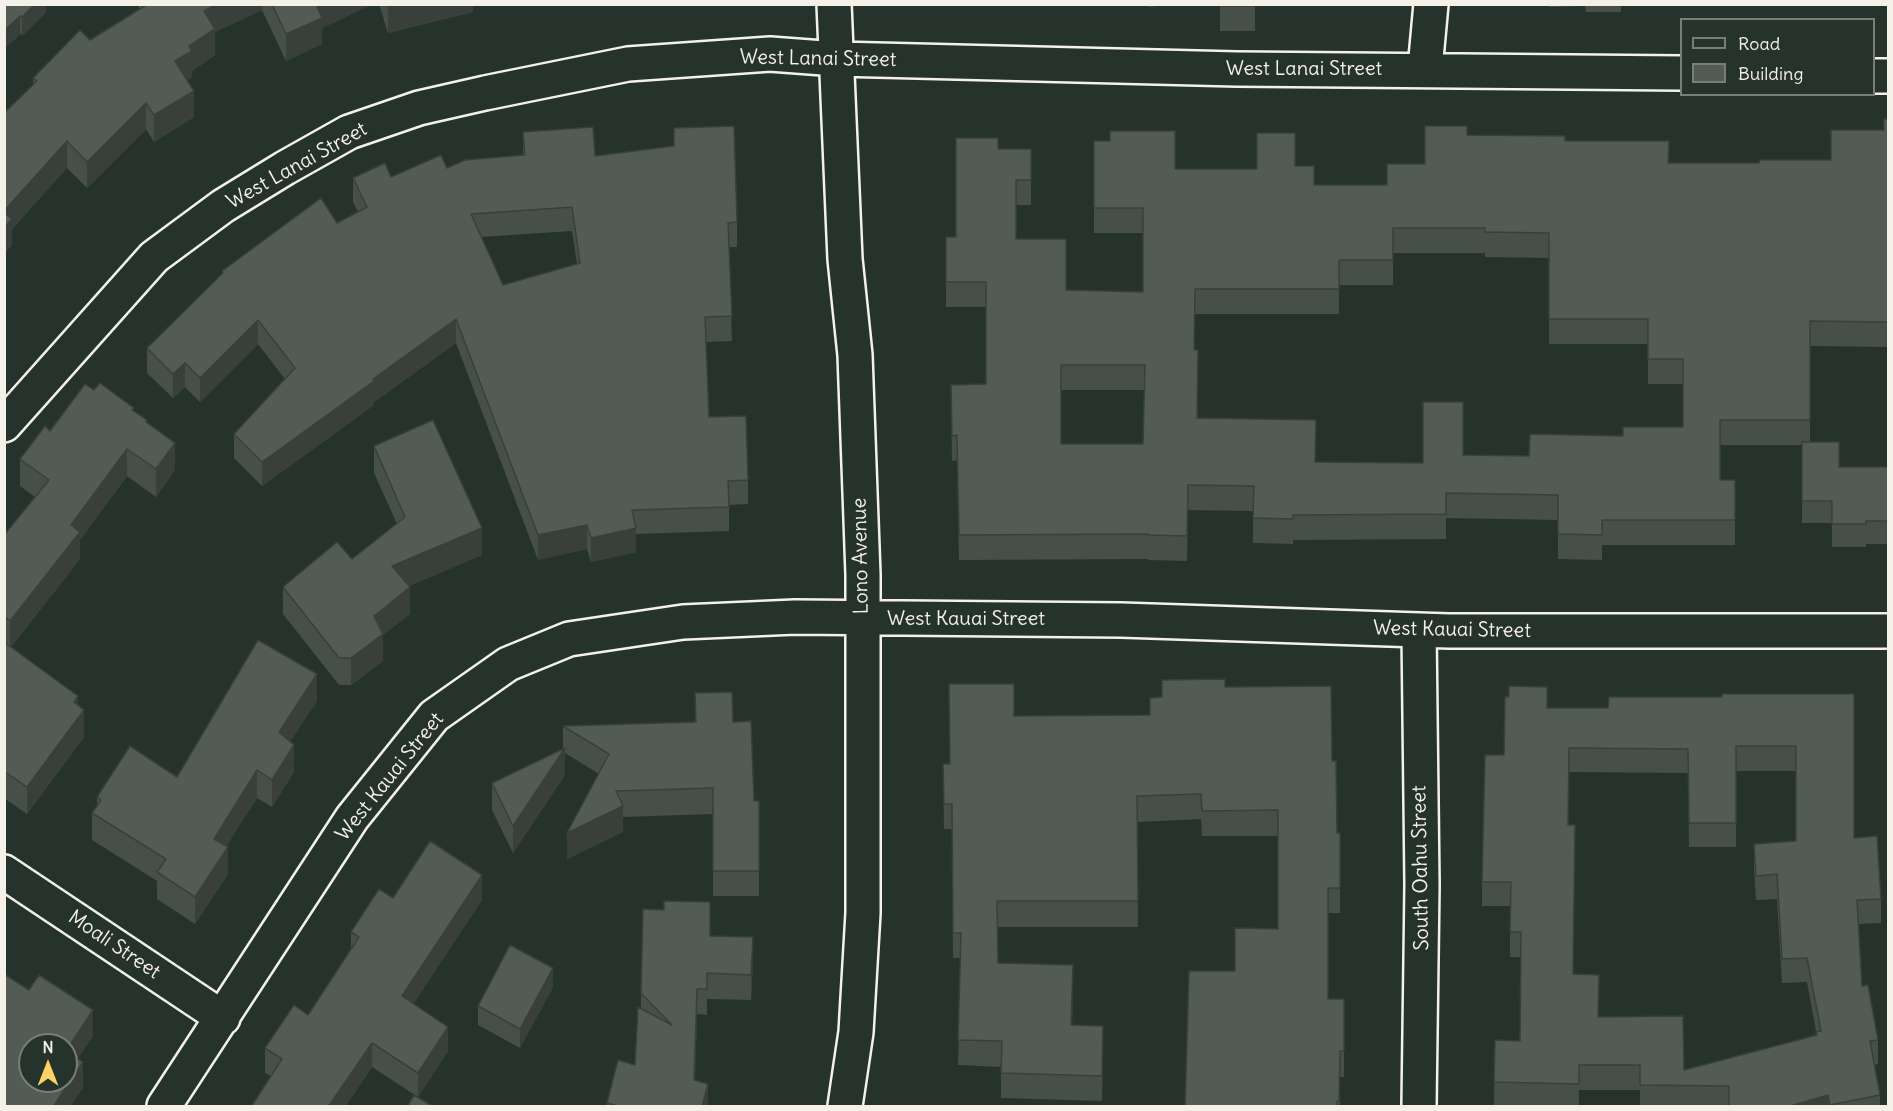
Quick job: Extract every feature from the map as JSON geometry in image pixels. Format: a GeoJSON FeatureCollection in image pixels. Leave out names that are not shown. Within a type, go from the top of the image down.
{"type":"FeatureCollection","features":[{"type":"Feature","properties":{"kind":"street","name":"Lono Avenue"},"geometry":{"type":"LineString","coordinates":[[834,4],[845,259],[855,355],[863,576],[863,914],[856,1032],[845,1107]]}},
{"type":"Feature","properties":{"kind":"street"},"geometry":{"type":"LineString","coordinates":[[1425,69],[1431,4]]}},
{"type":"Feature","properties":{"kind":"street","name":"West Lanai Street"},"geometry":{"type":"LineString","coordinates":[[4,425],[154,257],[224,206],[285,168],[349,132],[419,108],[628,64],[770,54],[837,59],[1237,69],[1680,73]]}},
{"type":"Feature","properties":{"kind":"street","name":"West Kauai Street"},"geometry":{"type":"LineString","coordinates":[[164,1107],[352,818],[426,725],[434,716],[508,664],[569,639],[683,622],[795,617],[1098,620],[1419,630],[1888,631]]}},
{"type":"Feature","properties":{"kind":"street","name":"South Oahu Street"},"geometry":{"type":"LineString","coordinates":[[1419,630],[1422,885],[1419,1107]]}},
{"type":"Feature","properties":{"kind":"street","name":"Moali Street"},"geometry":{"type":"LineString","coordinates":[[4,872],[223,1018]]}},
{"type":"Feature","properties":{"kind":"building"},"geometry":{"type":"Polygon","coordinates":[[[4,4],[35,4],[4,31],[4,4]]]}},
{"type":"Feature","properties":{"kind":"building"},"geometry":{"type":"Polygon","coordinates":[[[148,4],[217,4],[204,11],[215,29],[189,46],[192,51],[175,61],[194,91],[154,115],[146,103],[87,162],[67,141],[4,211],[4,113],[37,81],[33,78],[80,30],[90,40],[148,4]]]}},
{"type":"Feature","properties":{"kind":"building"},"geometry":{"type":"Polygon","coordinates":[[[272,4],[316,4],[322,18],[286,34],[272,4]]]}},
{"type":"Feature","properties":{"kind":"building"},"geometry":{"type":"Polygon","coordinates":[[[1220,4],[1255,4],[1255,6],[1220,6],[1220,4]]]}},
{"type":"Feature","properties":{"kind":"building"},"geometry":{"type":"Polygon","coordinates":[[[1884,119],[1888,119],[1888,322],[1810,321],[1810,420],[1720,420],[1720,480],[1735,480],[1735,520],[1602,520],[1602,535],[1558,534],[1558,495],[1446,493],[1446,514],[1293,515],[1293,519],[1253,518],[1254,486],[1188,485],[1187,536],[1148,534],[959,535],[957,435],[952,436],[951,385],[986,384],[986,282],[946,282],[946,237],[956,237],[956,138],[998,138],[998,149],[1031,149],[1031,180],[1016,180],[1016,239],[1066,239],[1066,290],[1143,292],[1143,208],[1094,208],[1094,141],[1110,141],[1110,131],[1175,131],[1175,169],[1257,169],[1257,133],[1295,133],[1295,166],[1314,166],[1314,185],[1387,185],[1387,164],[1425,164],[1425,126],[1467,126],[1467,135],[1565,136],[1565,141],[1669,141],[1668,163],[1831,160],[1831,130],[1884,130],[1884,119]],[[1393,228],[1393,260],[1339,260],[1339,289],[1195,289],[1194,350],[1198,350],[1197,418],[1316,420],[1315,462],[1423,463],[1423,402],[1463,402],[1463,455],[1529,456],[1530,434],[1623,436],[1623,427],[1683,427],[1683,359],[1648,359],[1648,319],[1549,319],[1549,233],[1485,232],[1485,228],[1393,228]],[[1061,365],[1061,444],[1143,444],[1145,365],[1061,365]]]}},
{"type":"Feature","properties":{"kind":"building"},"geometry":{"type":"Polygon","coordinates":[[[734,126],[737,222],[728,223],[732,316],[705,317],[709,417],[746,416],[748,480],[728,481],[729,507],[632,510],[636,528],[591,538],[587,525],[538,535],[456,319],[262,462],[234,434],[295,368],[258,320],[200,378],[185,363],[173,374],[147,348],[223,273],[222,271],[321,198],[337,223],[367,207],[353,178],[385,163],[391,177],[441,155],[447,168],[465,160],[525,155],[523,132],[593,127],[595,156],[674,146],[674,128],[734,126]],[[572,207],[471,214],[503,285],[580,263],[572,207]]]}},
{"type":"Feature","properties":{"kind":"building"},"geometry":{"type":"Polygon","coordinates":[[[4,212],[12,219],[4,228],[4,212]]]}},
{"type":"Feature","properties":{"kind":"building"},"geometry":{"type":"Polygon","coordinates":[[[100,383],[175,443],[156,469],[127,449],[71,525],[80,532],[10,621],[4,616],[4,535],[49,480],[20,459],[45,426],[50,431],[85,384],[94,390],[100,383]]]}},
{"type":"Feature","properties":{"kind":"building"},"geometry":{"type":"Polygon","coordinates":[[[433,420],[482,528],[392,566],[410,587],[374,616],[383,634],[351,658],[339,658],[283,587],[337,542],[352,559],[405,517],[374,446],[433,420]]]}},
{"type":"Feature","properties":{"kind":"building"},"geometry":{"type":"Polygon","coordinates":[[[1802,442],[1839,442],[1839,467],[1888,467],[1888,521],[1866,521],[1866,524],[1832,524],[1832,501],[1802,501],[1802,442]]]}},
{"type":"Feature","properties":{"kind":"building"},"geometry":{"type":"Polygon","coordinates":[[[258,640],[317,674],[279,732],[294,745],[272,780],[257,770],[214,839],[228,847],[195,897],[157,872],[166,859],[92,813],[101,800],[97,797],[130,746],[177,777],[258,640]]]}},
{"type":"Feature","properties":{"kind":"building"},"geometry":{"type":"Polygon","coordinates":[[[4,642],[78,696],[74,702],[84,710],[27,787],[4,771],[4,642]]]}},
{"type":"Feature","properties":{"kind":"building"},"geometry":{"type":"Polygon","coordinates":[[[1225,679],[1225,687],[1331,686],[1332,761],[1336,761],[1337,833],[1340,833],[1340,888],[1328,888],[1328,999],[1344,999],[1344,1051],[1340,1051],[1337,1107],[1185,1107],[1189,971],[1235,971],[1235,928],[1278,929],[1278,810],[1202,811],[1201,794],[1137,796],[1138,901],[997,901],[998,963],[1073,965],[1071,1025],[1103,1026],[1102,1076],[1001,1073],[1002,1041],[958,1040],[961,933],[953,933],[952,804],[944,804],[943,764],[950,764],[949,684],[1014,684],[1014,716],[1150,715],[1150,698],[1162,697],[1162,680],[1225,679]]]}},
{"type":"Feature","properties":{"kind":"building"},"geometry":{"type":"Polygon","coordinates":[[[1509,686],[1547,687],[1547,708],[1608,708],[1609,697],[1854,694],[1854,838],[1877,836],[1881,899],[1857,900],[1862,986],[1868,985],[1878,1040],[1870,1041],[1880,1095],[1830,1105],[1828,1095],[1787,1107],[1729,1107],[1729,1086],[1640,1085],[1640,1065],[1579,1065],[1579,1084],[1494,1082],[1495,1040],[1520,1041],[1521,932],[1510,932],[1511,882],[1482,882],[1485,755],[1504,755],[1505,697],[1509,697],[1509,686]],[[1736,746],[1736,823],[1689,823],[1688,749],[1569,748],[1568,825],[1575,825],[1573,974],[1599,975],[1598,1017],[1683,1016],[1684,1070],[1817,1035],[1816,1032],[1821,1031],[1807,958],[1782,959],[1777,874],[1756,876],[1754,844],[1796,841],[1796,746],[1736,746]]]}},
{"type":"Feature","properties":{"kind":"building"},"geometry":{"type":"Polygon","coordinates":[[[732,692],[733,722],[751,721],[754,801],[759,801],[759,871],[713,871],[713,788],[616,791],[623,806],[567,833],[609,754],[563,726],[696,722],[695,693],[732,692]]]}},
{"type":"Feature","properties":{"kind":"building"},"geometry":{"type":"Polygon","coordinates":[[[565,748],[513,826],[492,783],[565,748]]]}},
{"type":"Feature","properties":{"kind":"building"},"geometry":{"type":"Polygon","coordinates":[[[430,841],[482,875],[402,996],[448,1027],[418,1073],[372,1043],[328,1107],[251,1107],[282,1059],[265,1048],[294,1005],[308,1015],[359,937],[351,932],[379,889],[393,898],[430,841]]]}},
{"type":"Feature","properties":{"kind":"building"},"geometry":{"type":"Polygon","coordinates":[[[664,901],[710,902],[710,936],[753,937],[751,975],[707,973],[707,989],[697,989],[694,1080],[708,1084],[702,1107],[622,1107],[607,1103],[618,1060],[635,1065],[638,1007],[672,1025],[641,993],[643,909],[664,910],[664,901]]]}},
{"type":"Feature","properties":{"kind":"building"},"geometry":{"type":"Polygon","coordinates":[[[510,945],[553,968],[520,1029],[478,1006],[510,945]]]}},
{"type":"Feature","properties":{"kind":"building"},"geometry":{"type":"Polygon","coordinates":[[[4,974],[29,990],[39,975],[93,1010],[78,1033],[18,1033],[18,1093],[62,1093],[53,1107],[4,1107],[4,974]]]}},
{"type":"Feature","properties":{"kind":"building"},"geometry":{"type":"Polygon","coordinates":[[[78,1059],[83,1062],[78,1070],[78,1059]]]}},
{"type":"Feature","properties":{"kind":"building"},"geometry":{"type":"Polygon","coordinates":[[[414,1095],[434,1107],[407,1107],[414,1095]]]}}]}
